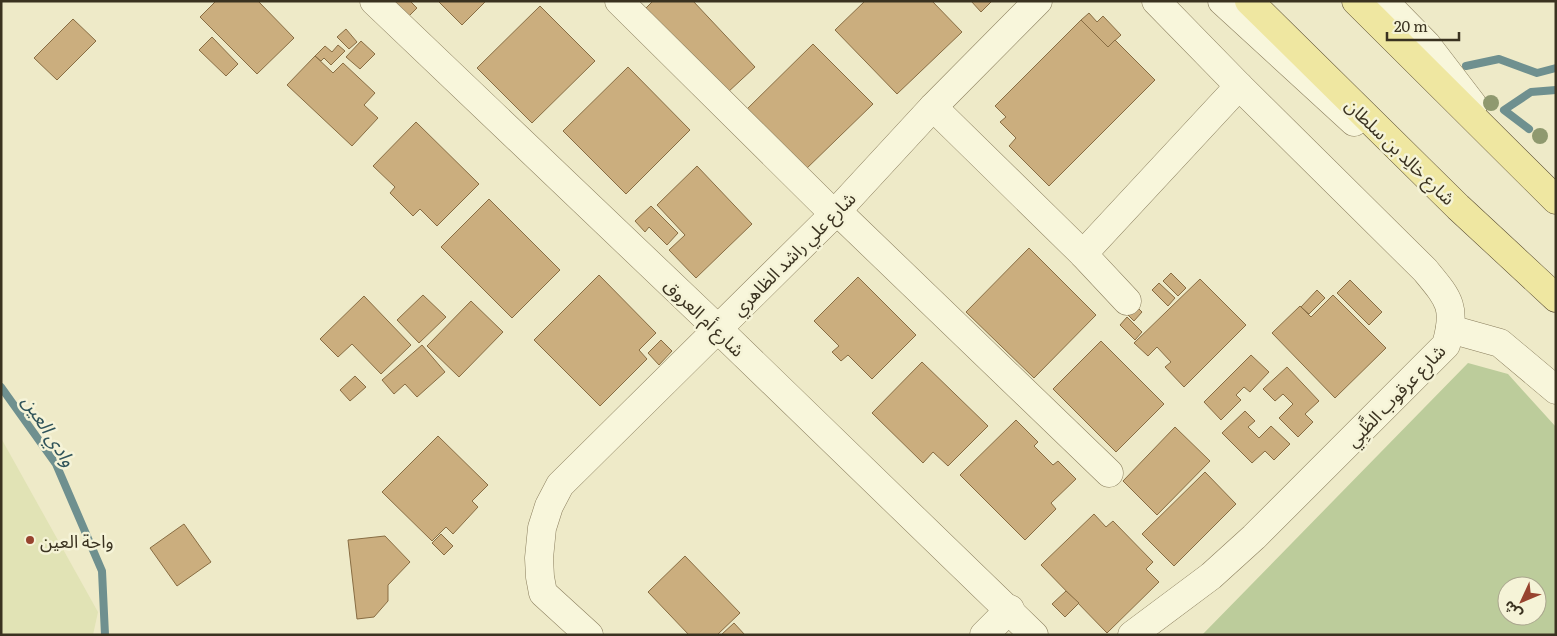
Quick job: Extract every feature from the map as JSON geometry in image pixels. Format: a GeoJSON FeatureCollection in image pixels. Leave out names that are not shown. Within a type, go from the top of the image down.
{"type":"FeatureCollection","features":[{"type":"Feature","properties":{"kind":"main road","name":"شارع خالِد بن سلطان"},"geometry":{"type":"LineString","coordinates":[[1249,1],[1458,207],[1556,298]]}},
{"type":"Feature","properties":{"kind":"main road"},"geometry":{"type":"LineString","coordinates":[[1356,1],[1556,200]]}},
{"type":"Feature","properties":{"kind":"street","name":"شارع أم العروق"},"geometry":{"type":"LineString","coordinates":[[374,1],[718,329],[1034,635]]}},
{"type":"Feature","properties":{"kind":"street"},"geometry":{"type":"LineString","coordinates":[[619,1],[1109,473]]}},
{"type":"Feature","properties":{"kind":"street","name":"شارع علي راشد الظاهري"},"geometry":{"type":"LineString","coordinates":[[589,635],[543,593],[539,558],[542,528],[549,506],[560,485],[836,212],[933,107],[1038,1]]}},
{"type":"Feature","properties":{"kind":"street","name":"شارع عرقوب الظَّبِي"},"geometry":{"type":"LineString","coordinates":[[1132,635],[1211,576],[1254,537],[1446,345],[1450,329],[1451,310],[1444,292],[1425,270],[1156,1]]}},
{"type":"Feature","properties":{"kind":"street"},"geometry":{"type":"LineString","coordinates":[[1222,1],[1390,156],[1458,207]]}},
{"type":"Feature","properties":{"kind":"street"},"geometry":{"type":"LineString","coordinates":[[1384,1],[1427,45],[1513,158]]}},
{"type":"Feature","properties":{"kind":"street"},"geometry":{"type":"LineString","coordinates":[[1082,254],[1239,86]]}},
{"type":"Feature","properties":{"kind":"street"},"geometry":{"type":"LineString","coordinates":[[933,107],[1127,301]]}},
{"type":"Feature","properties":{"kind":"street"},"geometry":{"type":"LineString","coordinates":[[1450,329],[1500,344],[1556,390]]}},
{"type":"Feature","properties":{"kind":"street"},"geometry":{"type":"LineString","coordinates":[[984,635],[1010,610]]}},
{"type":"Feature","properties":{"kind":"green space"},"geometry":{"type":"Polygon","coordinates":[[[1468,363],[1508,374],[1556,427],[1556,635],[1202,635],[1468,363]]]}},
{"type":"Feature","properties":{"kind":"green space","name":"واحة العين"},"geometry":{"type":"Polygon","coordinates":[[[1,438],[98,612],[93,635],[1,635],[1,438]]]}},
{"type":"Feature","properties":{"kind":"building"},"geometry":{"type":"Polygon","coordinates":[[[216,1],[258,1],[294,38],[257,74],[200,17],[216,1]]]}},
{"type":"Feature","properties":{"kind":"building"},"geometry":{"type":"Polygon","coordinates":[[[397,1],[410,1],[417,8],[405,20],[392,7],[397,1]]]}},
{"type":"Feature","properties":{"kind":"building"},"geometry":{"type":"Polygon","coordinates":[[[438,1],[486,1],[462,25],[438,1]]]}},
{"type":"Feature","properties":{"kind":"building"},"geometry":{"type":"Polygon","coordinates":[[[653,1],[693,1],[755,67],[727,93],[646,8],[653,1]]]}},
{"type":"Feature","properties":{"kind":"building"},"geometry":{"type":"Polygon","coordinates":[[[865,1],[932,1],[962,32],[897,94],[835,30],[865,1]]]}},
{"type":"Feature","properties":{"kind":"building"},"geometry":{"type":"Polygon","coordinates":[[[971,1],[992,1],[981,12],[971,1]]]}},
{"type":"Feature","properties":{"kind":"building"},"geometry":{"type":"Polygon","coordinates":[[[540,6],[595,61],[532,123],[477,68],[540,6]]]}},
{"type":"Feature","properties":{"kind":"building"},"geometry":{"type":"Polygon","coordinates":[[[1089,13],[1097,22],[1103,16],[1121,35],[1108,47],[1081,20],[1089,13]]]}},
{"type":"Feature","properties":{"kind":"building"},"geometry":{"type":"Polygon","coordinates":[[[73,19],[96,41],[57,80],[34,58],[73,19]]]}},
{"type":"Feature","properties":{"kind":"building"},"geometry":{"type":"Polygon","coordinates":[[[1081,20],[1108,47],[1115,40],[1155,80],[1049,186],[1009,146],[1016,138],[1000,122],[1006,117],[995,106],[1081,20]]]}},
{"type":"Feature","properties":{"kind":"building"},"geometry":{"type":"Polygon","coordinates":[[[346,29],[357,42],[349,49],[337,37],[346,29]]]}},
{"type":"Feature","properties":{"kind":"building"},"geometry":{"type":"Polygon","coordinates":[[[212,37],[238,64],[226,76],[199,50],[212,37]]]}},
{"type":"Feature","properties":{"kind":"building"},"geometry":{"type":"Polygon","coordinates":[[[361,41],[375,54],[360,69],[346,57],[361,41]]]}},
{"type":"Feature","properties":{"kind":"building"},"geometry":{"type":"Polygon","coordinates":[[[813,44],[873,104],[804,171],[745,111],[813,44]]]}},
{"type":"Feature","properties":{"kind":"building"},"geometry":{"type":"Polygon","coordinates":[[[338,45],[345,51],[331,65],[324,58],[321,61],[315,56],[325,46],[332,52],[338,45]]]}},
{"type":"Feature","properties":{"kind":"building"},"geometry":{"type":"Polygon","coordinates":[[[315,56],[333,73],[343,63],[375,93],[364,105],[378,118],[352,146],[287,85],[315,56]]]}},
{"type":"Feature","properties":{"kind":"building"},"geometry":{"type":"Polygon","coordinates":[[[628,67],[690,130],[626,194],[563,131],[628,67]]]}},
{"type":"Feature","properties":{"kind":"building"},"geometry":{"type":"Polygon","coordinates":[[[416,122],[479,184],[437,226],[420,209],[413,216],[390,193],[395,187],[373,166],[416,122]]]}},
{"type":"Feature","properties":{"kind":"building"},"geometry":{"type":"Polygon","coordinates":[[[697,166],[752,224],[696,278],[669,250],[685,235],[657,205],[697,166]]]}},
{"type":"Feature","properties":{"kind":"building"},"geometry":{"type":"Polygon","coordinates":[[[489,199],[560,270],[512,318],[441,247],[489,199]]]}},
{"type":"Feature","properties":{"kind":"building"},"geometry":{"type":"Polygon","coordinates":[[[651,206],[678,233],[667,245],[649,227],[645,232],[635,221],[651,206]]]}},
{"type":"Feature","properties":{"kind":"building"},"geometry":{"type":"Polygon","coordinates":[[[1029,248],[1096,315],[1034,378],[966,312],[1029,248]]]}},
{"type":"Feature","properties":{"kind":"building"},"geometry":{"type":"Polygon","coordinates":[[[1171,273],[1186,288],[1178,296],[1163,281],[1171,273]]]}},
{"type":"Feature","properties":{"kind":"building"},"geometry":{"type":"Polygon","coordinates":[[[599,275],[656,333],[639,350],[647,359],[600,406],[534,340],[599,275]]]}},
{"type":"Feature","properties":{"kind":"building"},"geometry":{"type":"Polygon","coordinates":[[[858,277],[916,335],[872,379],[848,355],[841,361],[832,352],[839,346],[814,321],[858,277]]]}},
{"type":"Feature","properties":{"kind":"building"},"geometry":{"type":"Polygon","coordinates":[[[1200,279],[1246,325],[1184,387],[1165,367],[1171,362],[1157,347],[1148,356],[1134,343],[1200,279]]]}},
{"type":"Feature","properties":{"kind":"building"},"geometry":{"type":"Polygon","coordinates":[[[1350,280],[1382,312],[1369,325],[1337,293],[1350,280]]]}},
{"type":"Feature","properties":{"kind":"building"},"geometry":{"type":"Polygon","coordinates":[[[1159,283],[1175,298],[1168,306],[1152,290],[1159,283]]]}},
{"type":"Feature","properties":{"kind":"building"},"geometry":{"type":"Polygon","coordinates":[[[1317,290],[1325,298],[1309,314],[1301,307],[1317,290]]]}},
{"type":"Feature","properties":{"kind":"building"},"geometry":{"type":"Polygon","coordinates":[[[423,295],[446,317],[419,343],[397,320],[423,295]]]}},
{"type":"Feature","properties":{"kind":"building"},"geometry":{"type":"Polygon","coordinates":[[[1333,295],[1386,348],[1335,398],[1272,333],[1300,306],[1311,317],[1333,295]]]}},
{"type":"Feature","properties":{"kind":"building"},"geometry":{"type":"Polygon","coordinates":[[[364,296],[411,345],[381,374],[352,344],[338,357],[320,339],[364,296]]]}},
{"type":"Feature","properties":{"kind":"building"},"geometry":{"type":"Polygon","coordinates":[[[471,301],[503,332],[459,377],[427,346],[471,301]]]}},
{"type":"Feature","properties":{"kind":"building"},"geometry":{"type":"Polygon","coordinates":[[[1135,305],[1142,312],[1134,321],[1127,314],[1135,305]]]}},
{"type":"Feature","properties":{"kind":"building"},"geometry":{"type":"Polygon","coordinates":[[[1127,317],[1142,332],[1135,340],[1120,325],[1127,317]]]}},
{"type":"Feature","properties":{"kind":"building"},"geometry":{"type":"Polygon","coordinates":[[[661,340],[672,351],[659,365],[648,353],[661,340]]]}},
{"type":"Feature","properties":{"kind":"building"},"geometry":{"type":"Polygon","coordinates":[[[1101,341],[1164,404],[1116,452],[1053,389],[1101,341]]]}},
{"type":"Feature","properties":{"kind":"building"},"geometry":{"type":"Polygon","coordinates":[[[422,345],[445,372],[417,397],[405,384],[394,394],[382,380],[422,345]]]}},
{"type":"Feature","properties":{"kind":"building"},"geometry":{"type":"Polygon","coordinates":[[[1251,355],[1269,372],[1250,392],[1244,387],[1236,395],[1241,400],[1221,420],[1204,402],[1251,355]]]}},
{"type":"Feature","properties":{"kind":"building"},"geometry":{"type":"Polygon","coordinates":[[[922,362],[988,426],[948,466],[933,452],[923,463],[872,413],[922,362]]]}},
{"type":"Feature","properties":{"kind":"building"},"geometry":{"type":"Polygon","coordinates":[[[1287,367],[1319,401],[1305,414],[1313,422],[1298,437],[1279,418],[1293,404],[1283,394],[1275,401],[1263,389],[1287,367]]]}},
{"type":"Feature","properties":{"kind":"building"},"geometry":{"type":"Polygon","coordinates":[[[355,376],[366,387],[350,401],[340,390],[355,376]]]}},
{"type":"Feature","properties":{"kind":"building"},"geometry":{"type":"Polygon","coordinates":[[[1245,411],[1255,421],[1248,427],[1259,438],[1271,426],[1290,444],[1274,460],[1265,451],[1252,463],[1222,433],[1245,411]]]}},
{"type":"Feature","properties":{"kind":"building"},"geometry":{"type":"Polygon","coordinates":[[[1016,420],[1038,442],[1034,446],[1053,465],[1058,461],[1076,479],[1051,503],[1056,509],[1025,540],[960,475],[1016,420]]]}},
{"type":"Feature","properties":{"kind":"building"},"geometry":{"type":"Polygon","coordinates":[[[1175,427],[1210,461],[1157,515],[1123,481],[1175,427]]]}},
{"type":"Feature","properties":{"kind":"building"},"geometry":{"type":"Polygon","coordinates":[[[438,436],[488,485],[472,501],[478,507],[453,534],[446,527],[432,541],[382,492],[438,436]]]}},
{"type":"Feature","properties":{"kind":"building"},"geometry":{"type":"Polygon","coordinates":[[[1205,472],[1236,504],[1174,566],[1142,534],[1205,472]]]}},
{"type":"Feature","properties":{"kind":"building"},"geometry":{"type":"Polygon","coordinates":[[[1094,514],[1106,527],[1113,521],[1153,562],[1146,569],[1159,582],[1107,633],[1041,565],[1094,514]]]}},
{"type":"Feature","properties":{"kind":"building"},"geometry":{"type":"Polygon","coordinates":[[[184,524],[211,562],[177,586],[150,548],[184,524]]]}},
{"type":"Feature","properties":{"kind":"building"},"geometry":{"type":"Polygon","coordinates":[[[441,534],[453,546],[444,555],[432,543],[441,534]]]}},
{"type":"Feature","properties":{"kind":"building"},"geometry":{"type":"Polygon","coordinates":[[[385,536],[410,562],[388,585],[388,601],[374,617],[357,619],[348,540],[385,536]]]}},
{"type":"Feature","properties":{"kind":"building"},"geometry":{"type":"Polygon","coordinates":[[[685,556],[740,613],[717,635],[689,635],[648,592],[685,556]]]}},
{"type":"Feature","properties":{"kind":"building"},"geometry":{"type":"Polygon","coordinates":[[[1066,591],[1079,603],[1065,617],[1052,604],[1066,591]]]}},
{"type":"Feature","properties":{"kind":"building"},"geometry":{"type":"Polygon","coordinates":[[[734,623],[745,635],[721,635],[734,623]]]}},
{"type":"Feature","properties":{"kind":"waterway"},"geometry":{"type":"LineString","coordinates":[[1466,66],[1499,59],[1537,73],[1556,68]]}},
{"type":"Feature","properties":{"kind":"waterway"},"geometry":{"type":"LineString","coordinates":[[1529,129],[1504,110],[1531,92],[1556,90]]}},
{"type":"Feature","properties":{"kind":"waterway","name":"وادي العين"},"geometry":{"type":"LineString","coordinates":[[1,387],[56,464],[102,571],[105,635]]}},
{"type":"Feature","properties":{"kind":"place","name":"واحة العين"},"geometry":{"type":"Point","coordinates":[30,540]}}]}
